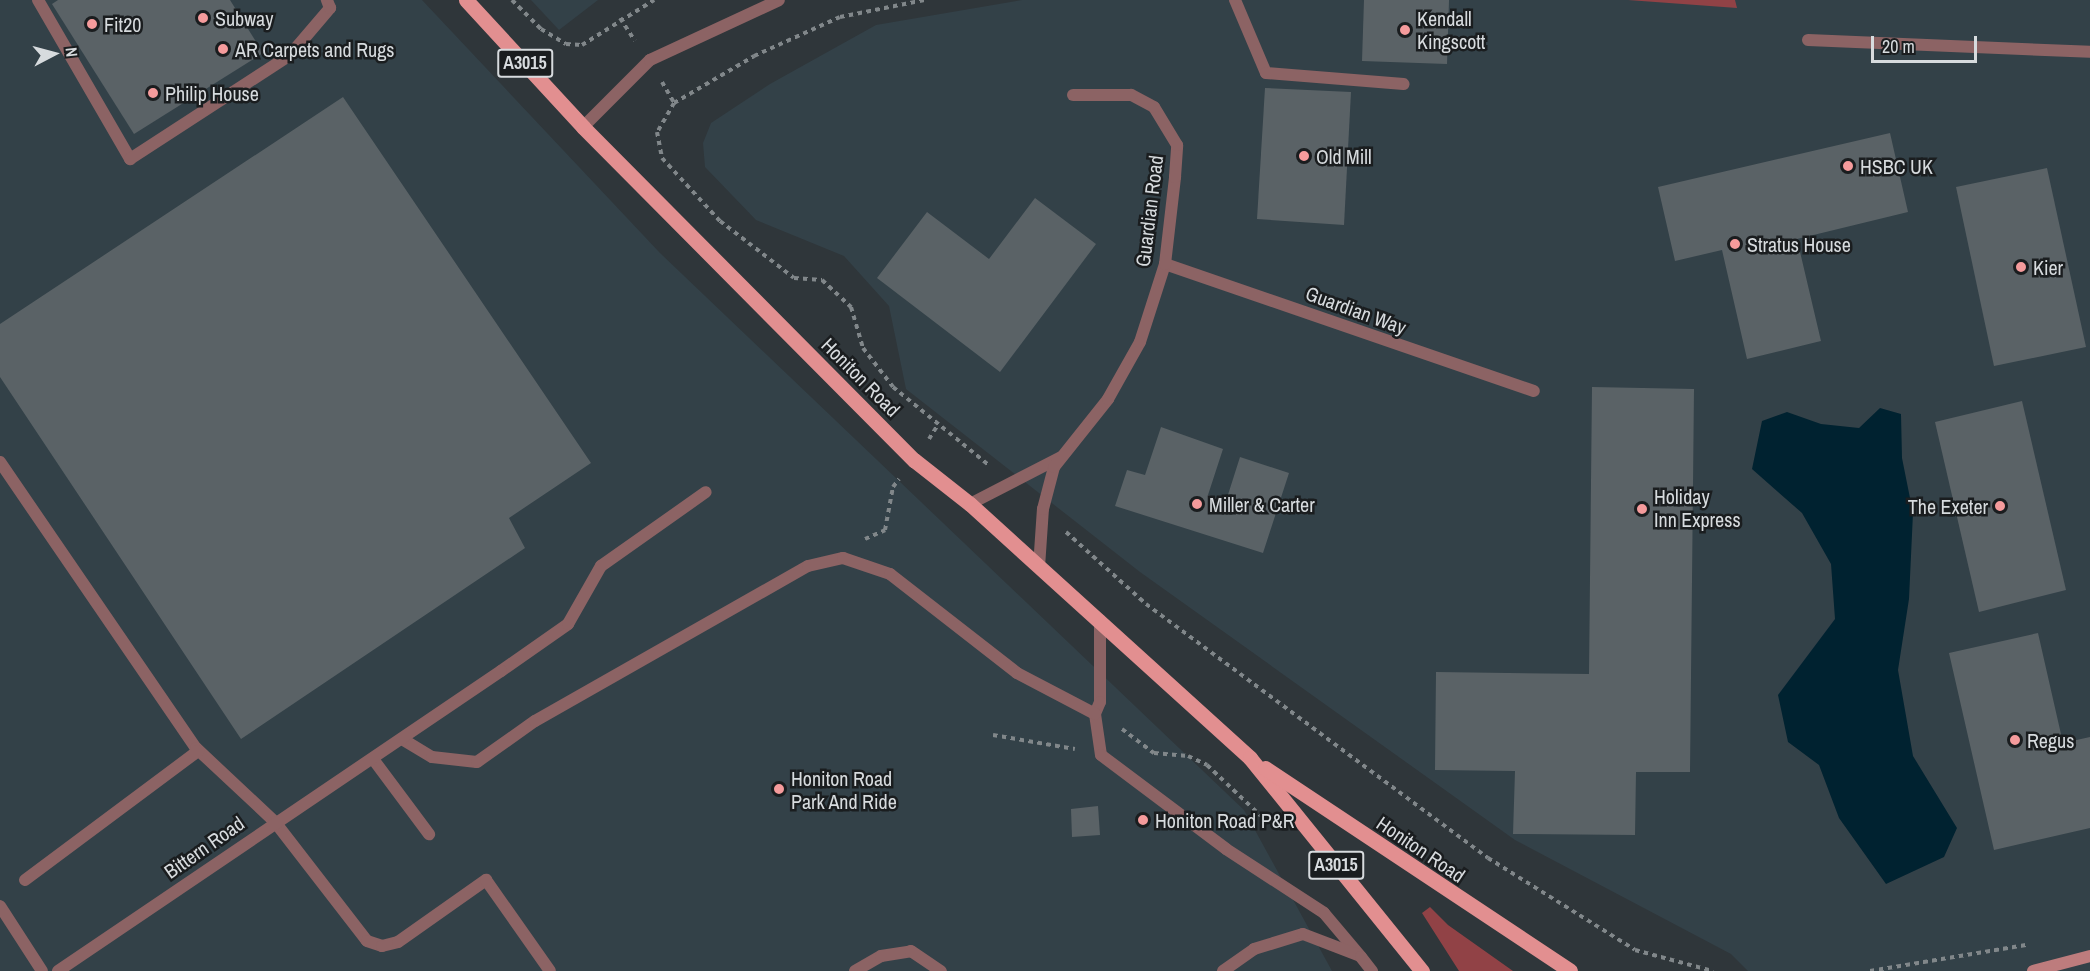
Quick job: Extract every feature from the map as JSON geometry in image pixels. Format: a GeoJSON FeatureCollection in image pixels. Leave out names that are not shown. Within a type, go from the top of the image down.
{"type":"FeatureCollection","features":[{"type":"Feature","properties":{"kind":"main road","name":"Honiton Road"},"geometry":{"type":"LineString","coordinates":[[466,0],[582,127],[914,460],[970,504],[1250,758],[1422,971]]}},
{"type":"Feature","properties":{"kind":"main road","name":"Honiton Road"},"geometry":{"type":"LineString","coordinates":[[1250,758],[1570,971]]}},
{"type":"Feature","properties":{"kind":"main road"},"geometry":{"type":"LineString","coordinates":[[2033,971],[2090,956]]}},
{"type":"Feature","properties":{"kind":"street"},"geometry":{"type":"LineString","coordinates":[[38,0],[130,159],[290,55],[330,8],[327,0]]}},
{"type":"Feature","properties":{"kind":"street"},"geometry":{"type":"LineString","coordinates":[[582,127],[650,60],[779,0]]}},
{"type":"Feature","properties":{"kind":"street"},"geometry":{"type":"LineString","coordinates":[[1235,0],[1266,73],[1404,84]]}},
{"type":"Feature","properties":{"kind":"street"},"geometry":{"type":"LineString","coordinates":[[1808,40],[2090,52]]}},
{"type":"Feature","properties":{"kind":"street","name":"Guardian Road"},"geometry":{"type":"LineString","coordinates":[[1039,567],[1043,509],[1062,456],[1108,399],[1140,342],[1165,264],[1177,146],[1168,124],[1154,107],[1131,95],[1073,95]]}},
{"type":"Feature","properties":{"kind":"street","name":"Guardian Way"},"geometry":{"type":"LineString","coordinates":[[1165,264],[1534,391]]}},
{"type":"Feature","properties":{"kind":"street","name":"Guardian Road"},"geometry":{"type":"LineString","coordinates":[[970,504],[1062,456]]}},
{"type":"Feature","properties":{"kind":"street"},"geometry":{"type":"LineString","coordinates":[[0,462],[198,751],[275,822],[367,941],[381,946],[398,942],[486,880],[550,971]]}},
{"type":"Feature","properties":{"kind":"street","name":"Bittern Road"},"geometry":{"type":"LineString","coordinates":[[58,971],[275,822],[373,759],[568,624],[601,566],[706,492]]}},
{"type":"Feature","properties":{"kind":"street"},"geometry":{"type":"LineString","coordinates":[[402,739],[432,757],[477,762],[535,721],[808,566],[843,558],[890,574],[1017,673],[1097,708]]}},
{"type":"Feature","properties":{"kind":"street"},"geometry":{"type":"LineString","coordinates":[[1100,620],[1097,708],[1101,755],[1226,849],[1324,913],[1372,971]]}},
{"type":"Feature","properties":{"kind":"street"},"geometry":{"type":"LineString","coordinates":[[25,880],[198,751]]}},
{"type":"Feature","properties":{"kind":"street"},"geometry":{"type":"LineString","coordinates":[[373,759],[429,834]]}},
{"type":"Feature","properties":{"kind":"street"},"geometry":{"type":"LineString","coordinates":[[0,906],[42,971]]}},
{"type":"Feature","properties":{"kind":"street"},"geometry":{"type":"LineString","coordinates":[[1223,971],[1254,949],[1303,934],[1361,957]]}},
{"type":"Feature","properties":{"kind":"street"},"geometry":{"type":"LineString","coordinates":[[855,971],[882,956],[911,951],[941,971]]}},
{"type":"Feature","properties":{"kind":"path"},"geometry":{"type":"LineString","coordinates":[[512,0],[541,29],[566,44],[582,45],[620,18],[654,0]]}},
{"type":"Feature","properties":{"kind":"path"},"geometry":{"type":"LineString","coordinates":[[924,0],[840,17],[754,56],[674,103],[657,132],[662,158],[720,221],[794,278],[822,280],[851,307],[863,348],[893,387],[1011,482]]}},
{"type":"Feature","properties":{"kind":"path"},"geometry":{"type":"LineString","coordinates":[[620,18],[650,60],[674,103]]}},
{"type":"Feature","properties":{"kind":"path"},"geometry":{"type":"LineString","coordinates":[[1043,509],[1146,604],[1488,858],[1635,950],[1713,971]]}},
{"type":"Feature","properties":{"kind":"path"},"geometry":{"type":"LineString","coordinates":[[867,540],[877,546]]}},
{"type":"Feature","properties":{"kind":"path"},"geometry":{"type":"LineString","coordinates":[[1097,708],[1126,734],[1154,753],[1188,756],[1207,765],[1265,821]]}},
{"type":"Feature","properties":{"kind":"path"},"geometry":{"type":"LineString","coordinates":[[1870,971],[2035,943]]}},
{"type":"Feature","properties":{"kind":"shaded area"},"geometry":{"type":"Polygon","coordinates":[[[0,0],[422,0],[660,253],[1244,810],[1332,971],[0,971],[0,0]]]}},
{"type":"Feature","properties":{"kind":"shaded area"},"geometry":{"type":"Polygon","coordinates":[[[531,0],[598,0],[559,30],[531,0]]]}},
{"type":"Feature","properties":{"kind":"shaded area"},"geometry":{"type":"Polygon","coordinates":[[[1022,0],[2090,0],[2090,971],[1748,971],[1731,954],[1515,840],[1140,572],[906,389],[889,306],[844,256],[756,220],[705,167],[703,143],[711,123],[770,84],[876,25],[1022,0]]]}},
{"type":"Feature","properties":{"kind":"shaded area"},"geometry":{"type":"Polygon","coordinates":[[[1628,0],[1735,0],[1737,8],[1628,0]]]}},
{"type":"Feature","properties":{"kind":"shaded area"},"geometry":{"type":"Polygon","coordinates":[[[1430,907],[1448,925],[1513,971],[1459,971],[1422,913],[1430,907]]]}},
{"type":"Feature","properties":{"kind":"water"},"geometry":{"type":"Polygon","coordinates":[[[1880,408],[1901,414],[1902,458],[1913,513],[1909,599],[1898,670],[1913,756],[1957,828],[1944,857],[1886,884],[1839,818],[1819,765],[1788,742],[1778,695],[1835,619],[1831,564],[1802,513],[1752,469],[1762,421],[1787,412],[1821,424],[1859,428],[1880,408]]]}},
{"type":"Feature","properties":{"kind":"building","name":"Philip House"},"geometry":{"type":"Polygon","coordinates":[[[58,0],[230,0],[263,53],[134,134],[52,4],[58,0]]]}},
{"type":"Feature","properties":{"kind":"building","name":"Kendall Kingscott"},"geometry":{"type":"Polygon","coordinates":[[[1364,0],[1449,0],[1447,64],[1362,61],[1364,0]]]}},
{"type":"Feature","properties":{"kind":"building","name":"Old Mill"},"geometry":{"type":"Polygon","coordinates":[[[1265,88],[1351,92],[1344,225],[1257,219],[1265,88]]]}},
{"type":"Feature","properties":{"kind":"building"},"geometry":{"type":"Polygon","coordinates":[[[343,97],[591,463],[509,518],[525,548],[241,739],[0,377],[0,324],[343,97]]]}},
{"type":"Feature","properties":{"kind":"building","name":"Stratus House"},"geometry":{"type":"Polygon","coordinates":[[[1890,133],[1908,212],[1797,239],[1821,341],[1747,359],[1722,250],[1675,261],[1658,187],[1890,133]]]}},
{"type":"Feature","properties":{"kind":"building","name":"Kier"},"geometry":{"type":"Polygon","coordinates":[[[2047,168],[2086,347],[1994,366],[1956,187],[2047,168]]]}},
{"type":"Feature","properties":{"kind":"building"},"geometry":{"type":"Polygon","coordinates":[[[1035,198],[1096,244],[1000,372],[877,278],[927,212],[989,259],[1035,198]]]}},
{"type":"Feature","properties":{"kind":"building","name":"Holiday Inn Express"},"geometry":{"type":"Polygon","coordinates":[[[1592,387],[1694,389],[1690,772],[1636,772],[1635,835],[1513,834],[1515,771],[1435,770],[1436,672],[1589,674],[1592,387]]]}},
{"type":"Feature","properties":{"kind":"building","name":"The Exeter"},"geometry":{"type":"Polygon","coordinates":[[[2022,401],[2066,590],[1979,612],[1935,422],[2022,401]]]}},
{"type":"Feature","properties":{"kind":"building","name":"Miller & Carter"},"geometry":{"type":"Polygon","coordinates":[[[1161,427],[1223,449],[1208,495],[1226,501],[1240,457],[1289,473],[1263,553],[1115,506],[1127,470],[1145,475],[1161,427]]]}},
{"type":"Feature","properties":{"kind":"building","name":"Regus"},"geometry":{"type":"Polygon","coordinates":[[[2038,633],[2063,743],[2090,737],[2090,828],[1994,850],[1949,653],[2038,633]]]}},
{"type":"Feature","properties":{"kind":"building"},"geometry":{"type":"Polygon","coordinates":[[[1098,806],[1100,835],[1072,837],[1071,809],[1098,806]]]}},
{"type":"Feature","properties":{"kind":"place","name":"Subway"},"geometry":{"type":"Point","coordinates":[203,18]}},
{"type":"Feature","properties":{"kind":"place","name":"Fit20"},"geometry":{"type":"Point","coordinates":[92,24]}},
{"type":"Feature","properties":{"kind":"place","name":"Kendall Kingscott"},"geometry":{"type":"Point","coordinates":[1405,30]}},
{"type":"Feature","properties":{"kind":"place","name":"AR Carpets and Rugs"},"geometry":{"type":"Point","coordinates":[223,49]}},
{"type":"Feature","properties":{"kind":"place","name":"Philip House"},"geometry":{"type":"Point","coordinates":[153,93]}},
{"type":"Feature","properties":{"kind":"place","name":"Old Mill"},"geometry":{"type":"Point","coordinates":[1304,156]}},
{"type":"Feature","properties":{"kind":"place","name":"HSBC UK"},"geometry":{"type":"Point","coordinates":[1848,166]}},
{"type":"Feature","properties":{"kind":"place","name":"Stratus House"},"geometry":{"type":"Point","coordinates":[1735,244]}},
{"type":"Feature","properties":{"kind":"place","name":"Kier"},"geometry":{"type":"Point","coordinates":[2021,267]}},
{"type":"Feature","properties":{"kind":"place","name":"Miller & Carter"},"geometry":{"type":"Point","coordinates":[1197,504]}},
{"type":"Feature","properties":{"kind":"place","name":"The Exeter"},"geometry":{"type":"Point","coordinates":[2000,506]}},
{"type":"Feature","properties":{"kind":"place","name":"Holiday Inn Express"},"geometry":{"type":"Point","coordinates":[1642,509]}},
{"type":"Feature","properties":{"kind":"place","name":"Regus"},"geometry":{"type":"Point","coordinates":[2015,740]}},
{"type":"Feature","properties":{"kind":"place","name":"Honiton Road Park And Ride"},"geometry":{"type":"Point","coordinates":[779,789]}},
{"type":"Feature","properties":{"kind":"place","name":"Honiton Road P&R"},"geometry":{"type":"Point","coordinates":[1143,820]}}]}
